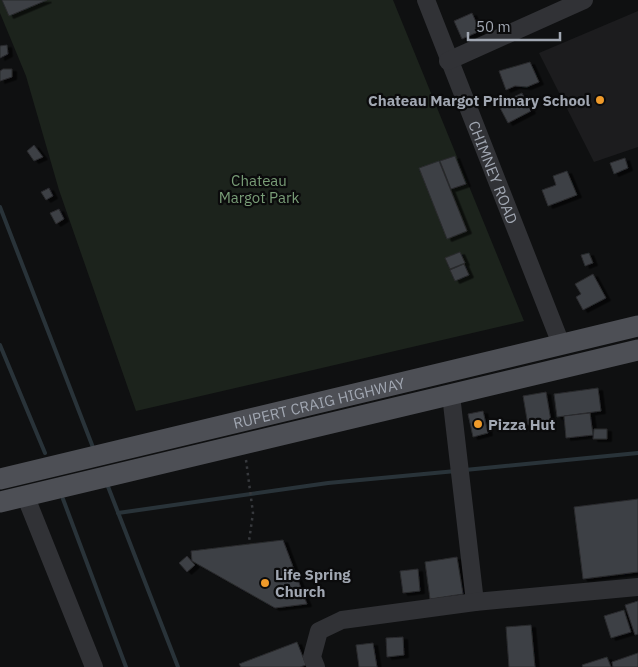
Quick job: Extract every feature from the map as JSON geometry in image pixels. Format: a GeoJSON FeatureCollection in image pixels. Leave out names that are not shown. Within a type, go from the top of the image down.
{"type":"FeatureCollection","features":[{"type":"Feature","properties":{"kind":"main road","name":"RUPERT CRAIG HIGHWAY"},"geometry":{"type":"LineString","coordinates":[[0,502],[88,481],[123,462],[561,344],[638,326]]}},
{"type":"Feature","properties":{"kind":"main road","name":"RUPERT CRAIG HIGHWAY"},"geometry":{"type":"LineString","coordinates":[[0,479],[78,461],[123,462],[452,395],[638,350]]}},
{"type":"Feature","properties":{"kind":"street","name":"CHIMNEY ROAD"},"geometry":{"type":"LineString","coordinates":[[426,0],[448,61],[561,344]]}},
{"type":"Feature","properties":{"kind":"street"},"geometry":{"type":"LineString","coordinates":[[448,61],[575,2]]}},
{"type":"Feature","properties":{"kind":"street"},"geometry":{"type":"LineString","coordinates":[[452,395],[475,602]]}},
{"type":"Feature","properties":{"kind":"street"},"geometry":{"type":"LineString","coordinates":[[25,495],[94,667]]}},
{"type":"Feature","properties":{"kind":"street"},"geometry":{"type":"LineString","coordinates":[[316,667],[312,657],[319,631],[342,620],[475,602],[638,588]]}},
{"type":"Feature","properties":{"kind":"path"},"geometry":{"type":"LineString","coordinates":[[248,475],[253,513],[250,541]]}},
{"type":"Feature","properties":{"kind":"shaded area","name":"Chateau Margot Primary School"},"geometry":{"type":"Polygon","coordinates":[[[638,11],[638,147],[594,162],[539,53],[638,11]]]}},
{"type":"Feature","properties":{"kind":"green space","name":"Chateau Margot Park"},"geometry":{"type":"Polygon","coordinates":[[[0,0],[393,0],[524,321],[136,411],[59,190],[26,76],[0,13],[0,0]]]}},
{"type":"Feature","properties":{"kind":"building"},"geometry":{"type":"Polygon","coordinates":[[[2,0],[47,0],[9,16],[2,0]]]}},
{"type":"Feature","properties":{"kind":"building"},"geometry":{"type":"Polygon","coordinates":[[[472,13],[480,31],[462,39],[454,21],[472,13]]]}},
{"type":"Feature","properties":{"kind":"building"},"geometry":{"type":"Polygon","coordinates":[[[7,45],[8,54],[0,58],[0,46],[7,45]]]}},
{"type":"Feature","properties":{"kind":"building"},"geometry":{"type":"Polygon","coordinates":[[[530,62],[539,82],[527,87],[515,86],[506,90],[499,71],[530,62]]]}},
{"type":"Feature","properties":{"kind":"building"},"geometry":{"type":"Polygon","coordinates":[[[12,69],[12,77],[0,81],[0,71],[12,69]]]}},
{"type":"Feature","properties":{"kind":"building"},"geometry":{"type":"Polygon","coordinates":[[[522,93],[531,111],[508,123],[498,104],[522,93]]]}},
{"type":"Feature","properties":{"kind":"building"},"geometry":{"type":"Polygon","coordinates":[[[34,145],[43,157],[34,161],[27,151],[34,145]]]}},
{"type":"Feature","properties":{"kind":"building"},"geometry":{"type":"Polygon","coordinates":[[[455,156],[466,184],[451,189],[440,161],[455,156]]]}},
{"type":"Feature","properties":{"kind":"building"},"geometry":{"type":"Polygon","coordinates":[[[625,158],[628,168],[614,174],[610,163],[625,158]]]}},
{"type":"Feature","properties":{"kind":"building"},"geometry":{"type":"Polygon","coordinates":[[[439,161],[467,231],[447,239],[419,168],[439,161]]]}},
{"type":"Feature","properties":{"kind":"building"},"geometry":{"type":"Polygon","coordinates":[[[567,171],[577,195],[548,206],[542,190],[556,185],[553,176],[567,171]]]}},
{"type":"Feature","properties":{"kind":"building"},"geometry":{"type":"Polygon","coordinates":[[[49,188],[53,196],[46,200],[41,192],[49,188]]]}},
{"type":"Feature","properties":{"kind":"building"},"geometry":{"type":"Polygon","coordinates":[[[59,209],[64,219],[56,224],[50,213],[59,209]]]}},
{"type":"Feature","properties":{"kind":"building"},"geometry":{"type":"Polygon","coordinates":[[[460,252],[465,263],[450,269],[445,258],[460,252]]]}},
{"type":"Feature","properties":{"kind":"building"},"geometry":{"type":"Polygon","coordinates":[[[589,253],[593,263],[585,266],[581,255],[589,253]]]}},
{"type":"Feature","properties":{"kind":"building"},"geometry":{"type":"Polygon","coordinates":[[[464,264],[469,275],[455,281],[450,270],[464,264]]]}},
{"type":"Feature","properties":{"kind":"building"},"geometry":{"type":"Polygon","coordinates":[[[593,274],[606,298],[583,310],[576,297],[581,294],[575,284],[593,274]]]}},
{"type":"Feature","properties":{"kind":"building"},"geometry":{"type":"Polygon","coordinates":[[[598,388],[601,411],[557,417],[554,394],[598,388]]]}},
{"type":"Feature","properties":{"kind":"building"},"geometry":{"type":"Polygon","coordinates":[[[546,392],[551,421],[528,425],[523,396],[546,392]]]}},
{"type":"Feature","properties":{"kind":"building","name":"Pizza Hut"},"geometry":{"type":"Polygon","coordinates":[[[483,411],[488,433],[473,437],[468,414],[483,411]]]}},
{"type":"Feature","properties":{"kind":"building"},"geometry":{"type":"Polygon","coordinates":[[[590,413],[593,435],[566,438],[564,416],[590,413]]]}},
{"type":"Feature","properties":{"kind":"building"},"geometry":{"type":"Polygon","coordinates":[[[594,429],[607,429],[607,439],[593,439],[594,429]]]}},
{"type":"Feature","properties":{"kind":"building"},"geometry":{"type":"Polygon","coordinates":[[[638,499],[638,572],[583,579],[574,507],[638,499]]]}},
{"type":"Feature","properties":{"kind":"building","name":"Life Spring Church"},"geometry":{"type":"Polygon","coordinates":[[[283,540],[307,604],[275,608],[192,561],[191,551],[283,540]]]}},
{"type":"Feature","properties":{"kind":"building"},"geometry":{"type":"Polygon","coordinates":[[[187,556],[195,565],[187,572],[179,563],[187,556]]]}},
{"type":"Feature","properties":{"kind":"building"},"geometry":{"type":"Polygon","coordinates":[[[457,557],[463,594],[430,599],[425,562],[457,557]]]}},
{"type":"Feature","properties":{"kind":"building"},"geometry":{"type":"Polygon","coordinates":[[[418,569],[420,591],[403,593],[400,571],[418,569]]]}},
{"type":"Feature","properties":{"kind":"building"},"geometry":{"type":"Polygon","coordinates":[[[638,601],[638,634],[635,635],[625,605],[638,601]]]}},
{"type":"Feature","properties":{"kind":"building"},"geometry":{"type":"Polygon","coordinates":[[[624,610],[631,632],[611,638],[604,616],[624,610]]]}},
{"type":"Feature","properties":{"kind":"building"},"geometry":{"type":"Polygon","coordinates":[[[531,625],[535,667],[509,667],[506,627],[531,625]]]}},
{"type":"Feature","properties":{"kind":"building"},"geometry":{"type":"Polygon","coordinates":[[[403,637],[404,655],[387,657],[386,638],[403,637]]]}},
{"type":"Feature","properties":{"kind":"building"},"geometry":{"type":"Polygon","coordinates":[[[297,642],[306,665],[300,667],[241,667],[239,664],[297,642]]]}},
{"type":"Feature","properties":{"kind":"building"},"geometry":{"type":"Polygon","coordinates":[[[373,643],[377,667],[359,667],[356,645],[373,643]]]}},
{"type":"Feature","properties":{"kind":"building"},"geometry":{"type":"Polygon","coordinates":[[[638,653],[638,667],[613,667],[612,662],[638,653]]]}},
{"type":"Feature","properties":{"kind":"building"},"geometry":{"type":"Polygon","coordinates":[[[607,657],[611,667],[583,667],[582,665],[607,657]]]}},
{"type":"Feature","properties":{"kind":"waterway"},"geometry":{"type":"LineString","coordinates":[[0,207],[94,450]]}},
{"type":"Feature","properties":{"kind":"waterway"},"geometry":{"type":"LineString","coordinates":[[0,345],[45,453]]}},
{"type":"Feature","properties":{"kind":"waterway"},"geometry":{"type":"LineString","coordinates":[[465,470],[638,453]]}},
{"type":"Feature","properties":{"kind":"waterway"},"geometry":{"type":"LineString","coordinates":[[118,513],[328,483],[456,471]]}},
{"type":"Feature","properties":{"kind":"waterway"},"geometry":{"type":"LineString","coordinates":[[107,484],[178,667]]}},
{"type":"Feature","properties":{"kind":"waterway"},"geometry":{"type":"LineString","coordinates":[[63,499],[126,667]]}},
{"type":"Feature","properties":{"kind":"place","name":"Chateau Margot Primary School"},"geometry":{"type":"Point","coordinates":[600,100]}},
{"type":"Feature","properties":{"kind":"place","name":"Pizza Hut"},"geometry":{"type":"Point","coordinates":[478,424]}},
{"type":"Feature","properties":{"kind":"place","name":"Life Spring Church"},"geometry":{"type":"Point","coordinates":[265,583]}}]}
